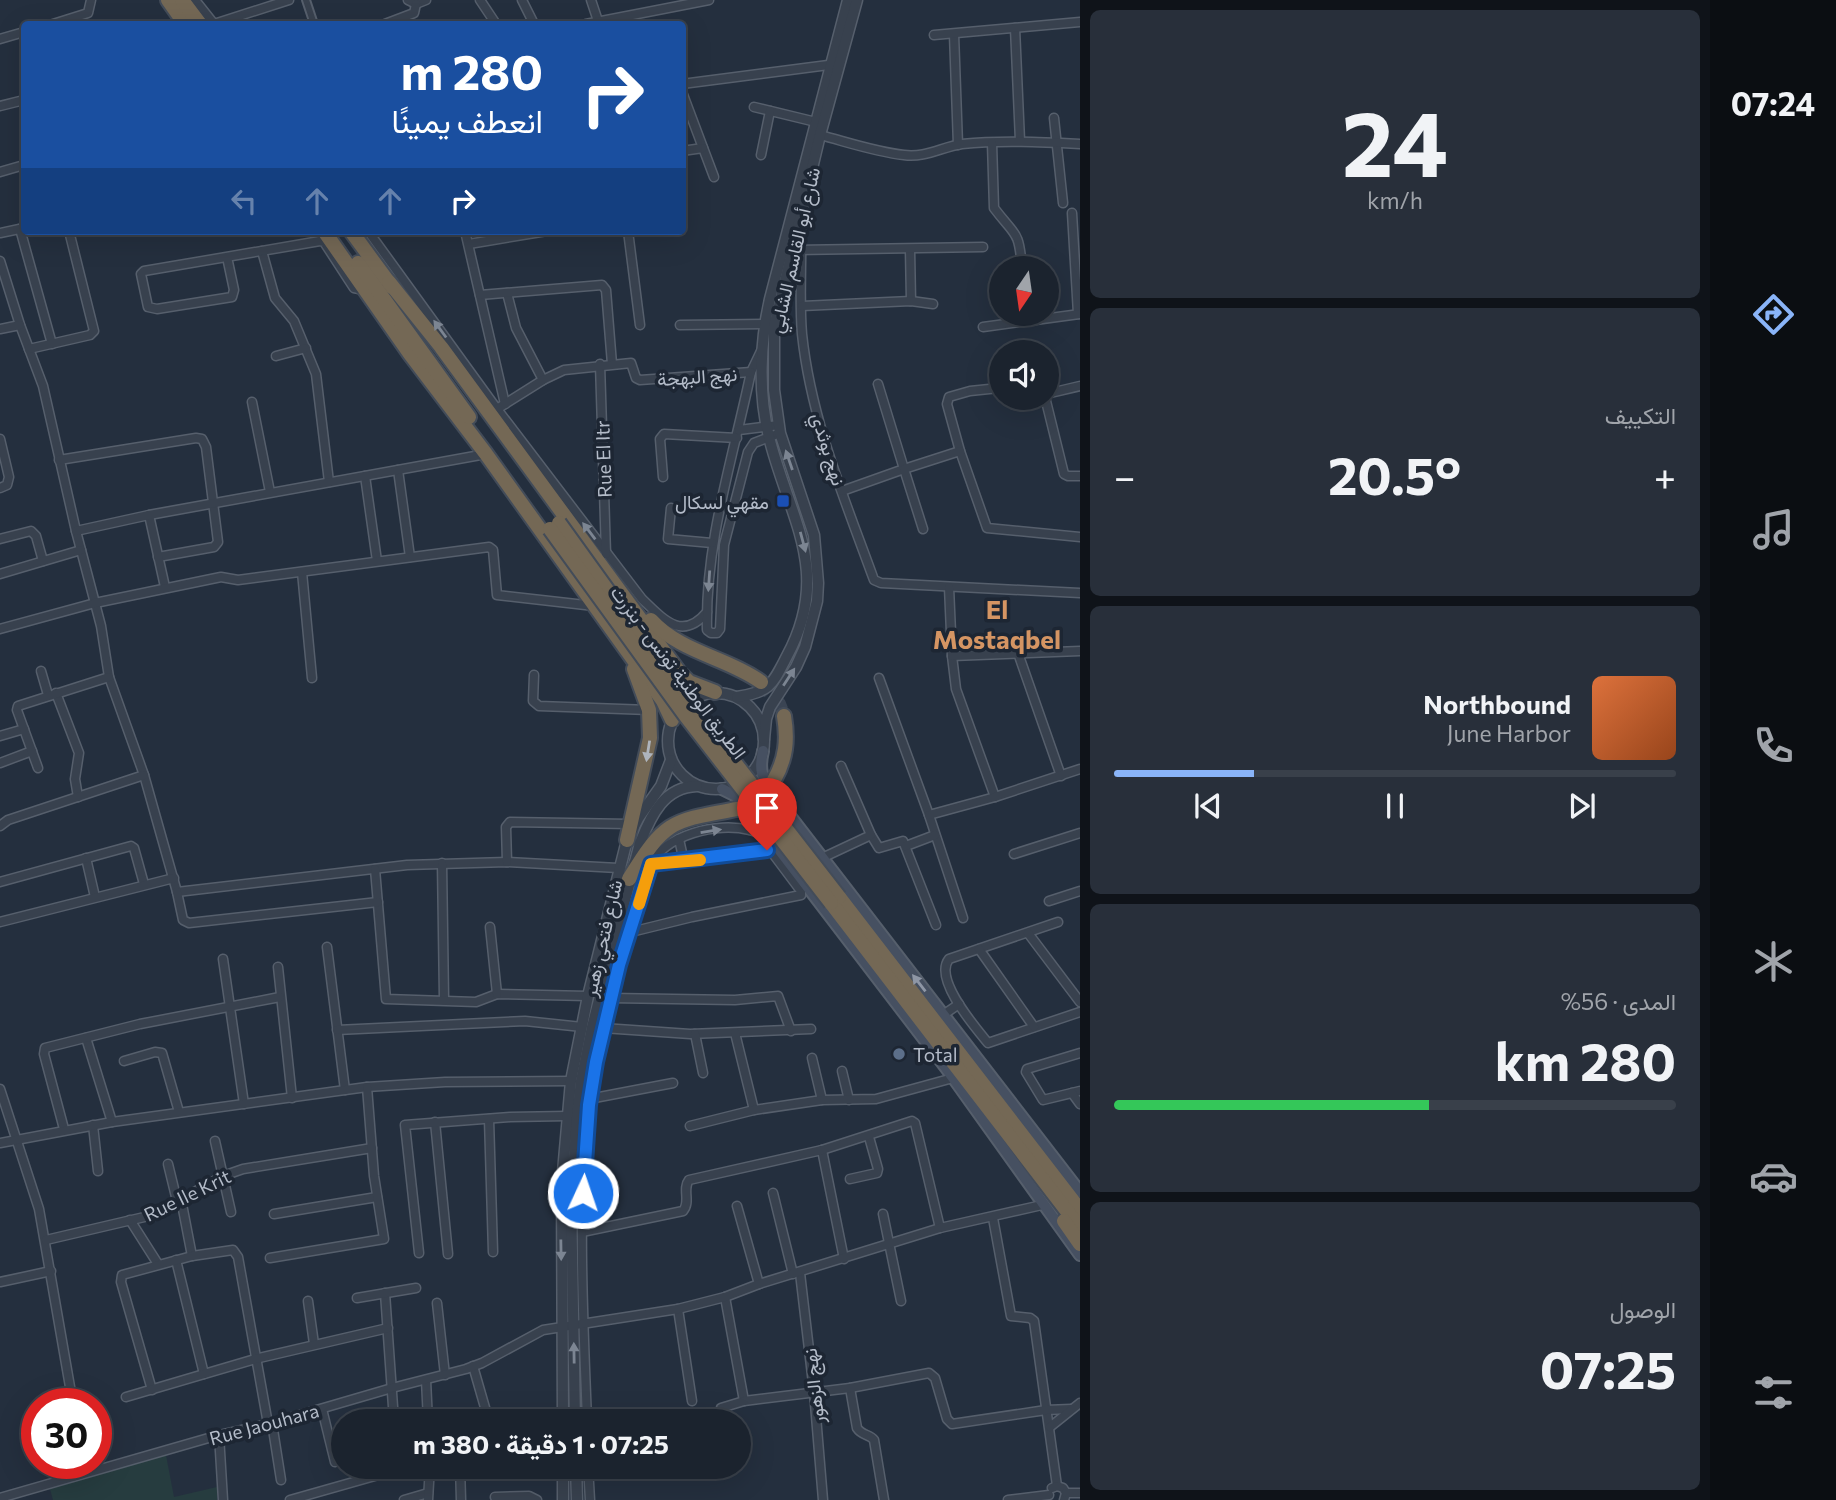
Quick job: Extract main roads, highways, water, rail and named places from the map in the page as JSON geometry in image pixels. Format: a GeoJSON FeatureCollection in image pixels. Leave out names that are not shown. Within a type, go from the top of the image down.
{"type":"FeatureCollection","features":[{"type":"Feature","properties":{"kind":"highway"},"geometry":{"type":"LineString","coordinates":[[168,0],[184,21]]}},
{"type":"Feature","properties":{"kind":"highway"},"geometry":{"type":"LineString","coordinates":[[182,0],[198,21]]}},
{"type":"Feature","properties":{"kind":"highway"},"geometry":{"type":"LineString","coordinates":[[327,235],[410,354],[486,454],[663,701],[671,720]]}},
{"type":"Feature","properties":{"kind":"highway","name":"الطريق الوطنية تونس - بنزرت"},"geometry":{"type":"LineString","coordinates":[[338,235],[1080,1228]]}},
{"type":"Feature","properties":{"kind":"highway","name":"الطريق الوطنية تونس - بنزرت"},"geometry":{"type":"LineString","coordinates":[[354,235],[389,282],[555,526]]}},
{"type":"Feature","properties":{"kind":"highway"},"geometry":{"type":"LineString","coordinates":[[389,282],[441,347],[689,682],[715,692]]}},
{"type":"Feature","properties":{"kind":"highway"},"geometry":{"type":"LineString","coordinates":[[622,594],[662,633],[701,655],[748,672],[761,682]]}},
{"type":"Feature","properties":{"kind":"highway"},"geometry":{"type":"LineString","coordinates":[[605,620],[634,668],[649,710],[648,754],[627,840]]}},
{"type":"Feature","properties":{"kind":"highway"},"geometry":{"type":"LineString","coordinates":[[774,780],[786,751],[787,731],[784,716]]}},
{"type":"Feature","properties":{"kind":"highway"},"geometry":{"type":"LineString","coordinates":[[629,879],[655,839],[672,825],[683,820],[737,809]]}},
{"type":"Feature","properties":{"kind":"highway","name":"الطريق الوطنية تونس - بنزرت"},"geometry":{"type":"LineString","coordinates":[[835,900],[976,1073],[1080,1210]]}},
{"type":"Feature","properties":{"kind":"highway"},"geometry":{"type":"LineString","coordinates":[[976,1073],[1080,1199]]}},
{"type":"Feature","properties":{"kind":"highway"},"geometry":{"type":"LineString","coordinates":[[994,1115],[1036,1182],[1080,1244]]}},
{"type":"Feature","properties":{"kind":"main road"},"geometry":{"type":"LineString","coordinates":[[763,751],[761,773],[774,795],[1080,1192]]}},
{"type":"Feature","properties":{"kind":"main road"},"geometry":{"type":"LineString","coordinates":[[722,789],[736,796],[953,1078],[1080,1255]]}},
{"type":"Feature","properties":{"kind":"tunnel"},"geometry":{"type":"LineString","coordinates":[[761,682],[779,704],[784,716]]}},
{"type":"Feature","properties":{"kind":"place","name":"مقهي لسكال"},"geometry":{"type":"Point","coordinates":[783,501]}},
{"type":"Feature","properties":{"kind":"place","name":"Total"},"geometry":{"type":"Point","coordinates":[899,1054]}},
{"type":"Feature","properties":{"kind":"district","name":"El Mostaqbel"},"geometry":{"type":"Point","coordinates":[997,623]}}]}
